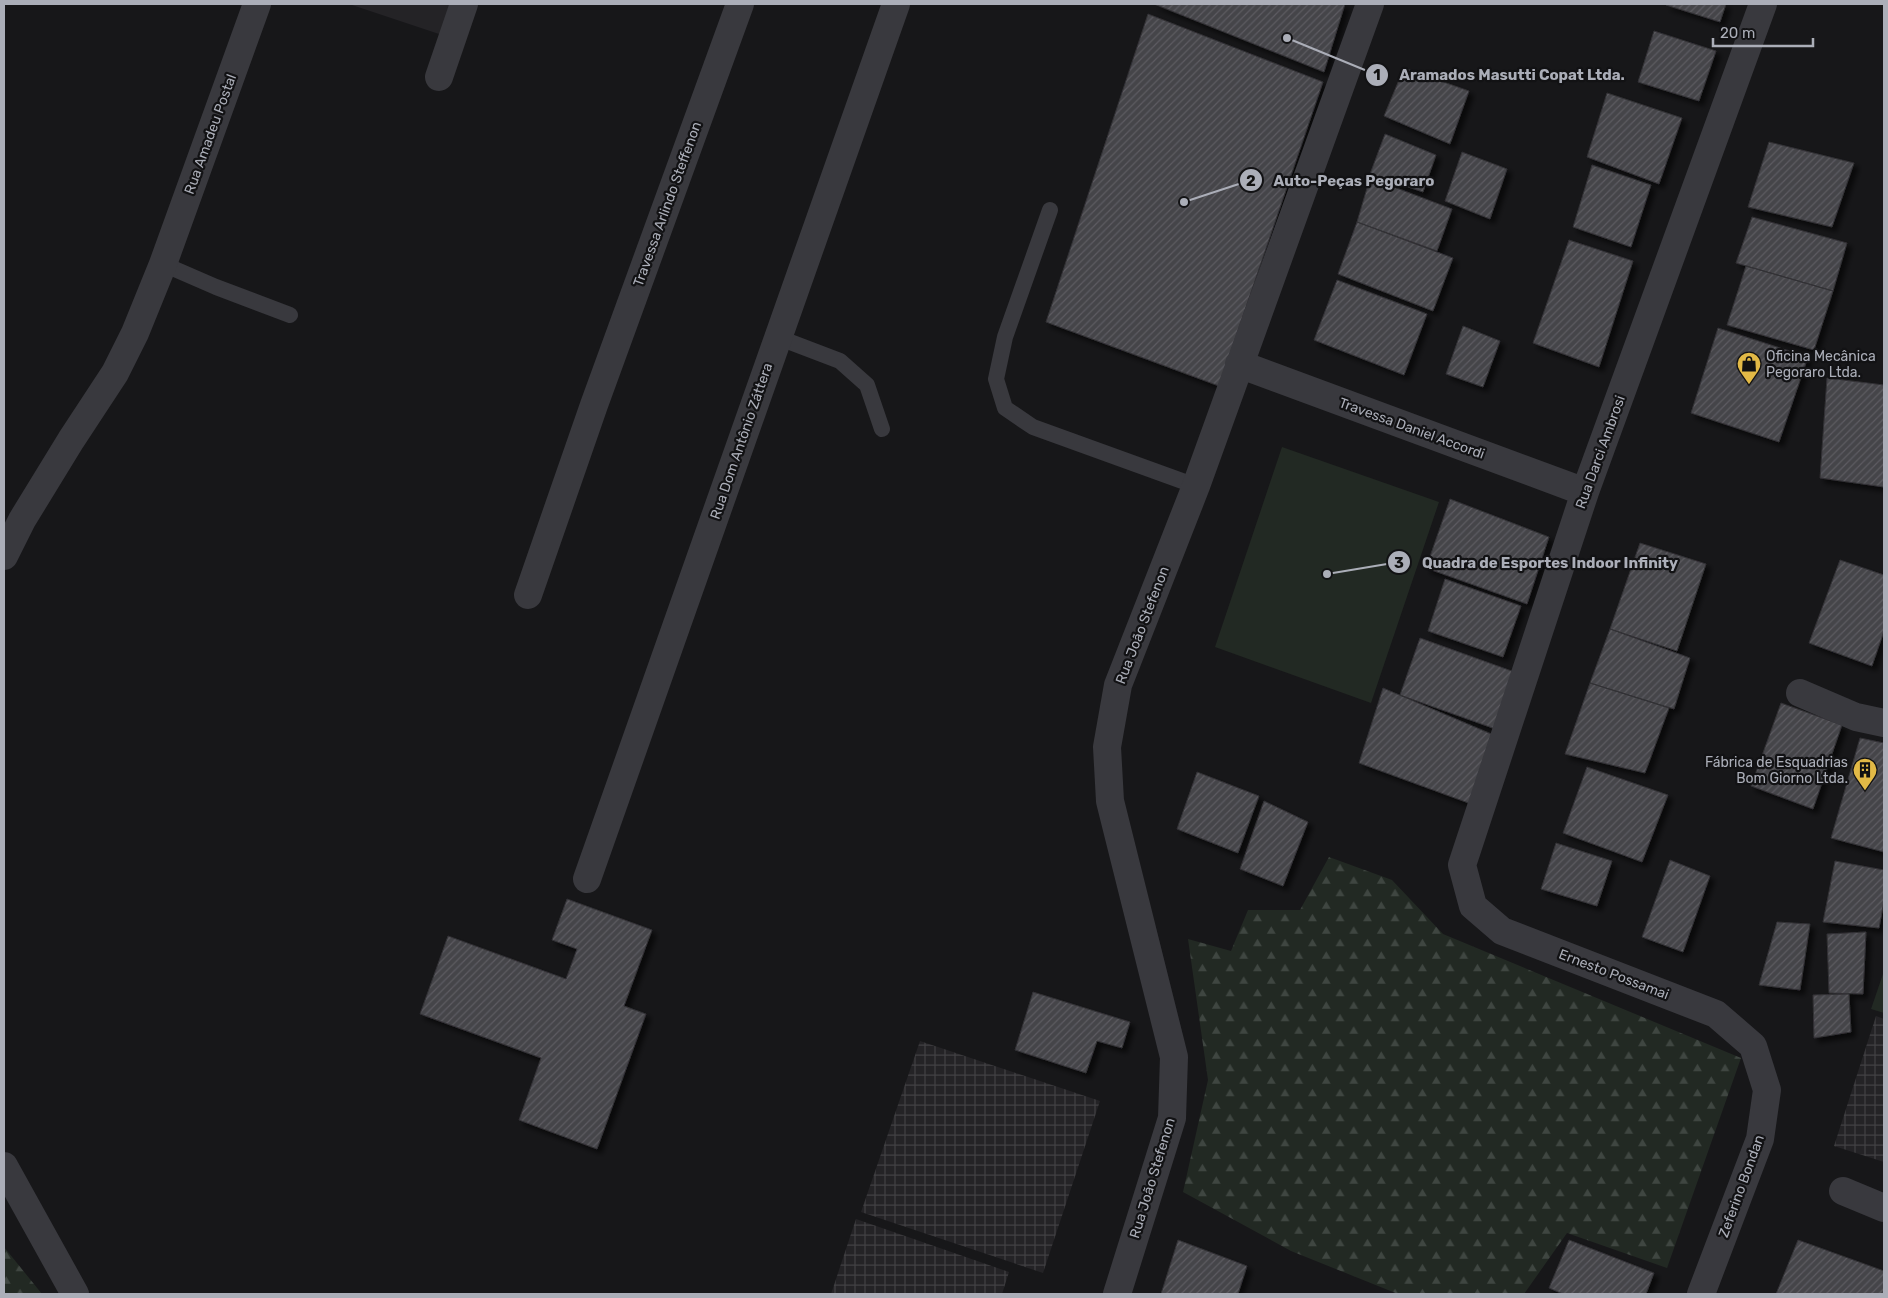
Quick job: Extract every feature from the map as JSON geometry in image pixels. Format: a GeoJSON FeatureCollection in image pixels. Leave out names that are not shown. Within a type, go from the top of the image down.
{"type":"FeatureCollection","features":[{"type":"Feature","properties":{"kind":"street","name":"Rua Amadeu Postal"},"geometry":{"type":"LineString","coordinates":[[4,556],[22,520],[115,373],[135,333],[163,264],[257,4]]}},
{"type":"Feature","properties":{"kind":"street"},"geometry":{"type":"LineString","coordinates":[[439,78],[464,4]]}},
{"type":"Feature","properties":{"kind":"street","name":"Travessa Arlindo Steffenon"},"geometry":{"type":"LineString","coordinates":[[528,595],[594,405],[740,4]]}},
{"type":"Feature","properties":{"kind":"street","name":"Rua Dom Antônio Záttera"},"geometry":{"type":"LineString","coordinates":[[587,880],[896,4]]}},
{"type":"Feature","properties":{"kind":"street","name":"Rua João Stefenon"},"geometry":{"type":"LineString","coordinates":[[1117,1294],[1172,1118],[1174,1057],[1110,801],[1107,747],[1118,685],[1196,486],[1370,4]]}},
{"type":"Feature","properties":{"kind":"street","name":"Rua Darci Ambrosi"},"geometry":{"type":"LineString","coordinates":[[1473,906],[1462,865],[1585,492],[1763,4]]}},
{"type":"Feature","properties":{"kind":"street","name":"Travessa Daniel Accordi"},"geometry":{"type":"LineString","coordinates":[[1239,364],[1585,492]]}},
{"type":"Feature","properties":{"kind":"street"},"geometry":{"type":"LineString","coordinates":[[1800,693],[1856,717],[1884,724]]}},
{"type":"Feature","properties":{"kind":"street","name":"Ernesto Possamai"},"geometry":{"type":"LineString","coordinates":[[1473,906],[1502,931],[1716,1014],[1753,1046]]}},
{"type":"Feature","properties":{"kind":"street","name":"Zeferino Bondan"},"geometry":{"type":"LineString","coordinates":[[1700,1294],[1760,1139],[1767,1090],[1753,1046]]}},
{"type":"Feature","properties":{"kind":"street"},"geometry":{"type":"LineString","coordinates":[[4,1166],[75,1294]]}},
{"type":"Feature","properties":{"kind":"street"},"geometry":{"type":"LineString","coordinates":[[1843,1192],[1884,1208]]}},
{"type":"Feature","properties":{"kind":"lane"},"geometry":{"type":"LineString","coordinates":[[1050,210],[1005,337],[996,379],[1005,408],[1033,427],[1196,486]]}},
{"type":"Feature","properties":{"kind":"lane"},"geometry":{"type":"LineString","coordinates":[[163,264],[216,287],[290,315]]}},
{"type":"Feature","properties":{"kind":"lane"},"geometry":{"type":"LineString","coordinates":[[777,337],[840,361],[867,384],[882,429]]}},
{"type":"Feature","properties":{"kind":"shaded area"},"geometry":{"type":"Polygon","coordinates":[[[349,4],[454,4],[442,35],[349,4]]]}},
{"type":"Feature","properties":{"kind":"shaded area"},"geometry":{"type":"Polygon","coordinates":[[[1876,1016],[1884,1019],[1884,1162],[1834,1146],[1876,1016]]]}},
{"type":"Feature","properties":{"kind":"shaded area"},"geometry":{"type":"Polygon","coordinates":[[[920,1041],[1100,1101],[1043,1273],[861,1212],[920,1041]]]}},
{"type":"Feature","properties":{"kind":"shaded area"},"geometry":{"type":"Polygon","coordinates":[[[856,1219],[1009,1272],[1002,1294],[831,1294],[856,1219]]]}},
{"type":"Feature","properties":{"kind":"green space"},"geometry":{"type":"Polygon","coordinates":[[[1282,447],[1439,502],[1371,703],[1215,647],[1282,447]]]}},
{"type":"Feature","properties":{"kind":"green space"},"geometry":{"type":"Polygon","coordinates":[[[1329,857],[1392,880],[1443,934],[1741,1058],[1667,1268],[1567,1233],[1524,1294],[1398,1294],[1291,1251],[1183,1192],[1208,1080],[1188,939],[1231,951],[1248,910],[1300,910],[1329,857]]]}},
{"type":"Feature","properties":{"kind":"green space"},"geometry":{"type":"Polygon","coordinates":[[[1884,971],[1884,1013],[1871,1009],[1884,971]]]}},
{"type":"Feature","properties":{"kind":"green space"},"geometry":{"type":"Polygon","coordinates":[[[4,1247],[42,1294],[4,1294],[4,1247]]]}},
{"type":"Feature","properties":{"kind":"building"},"geometry":{"type":"Polygon","coordinates":[[[1154,4],[1345,4],[1324,72],[1154,4]]]}},
{"type":"Feature","properties":{"kind":"building"},"geometry":{"type":"Polygon","coordinates":[[[1667,4],[1726,4],[1720,22],[1667,4]]]}},
{"type":"Feature","properties":{"kind":"building"},"geometry":{"type":"Polygon","coordinates":[[[1148,14],[1323,82],[1219,386],[1046,322],[1148,14]]]}},
{"type":"Feature","properties":{"kind":"building"},"geometry":{"type":"Polygon","coordinates":[[[1654,31],[1716,51],[1699,101],[1638,82],[1654,31]]]}},
{"type":"Feature","properties":{"kind":"building"},"geometry":{"type":"Polygon","coordinates":[[[1404,68],[1469,91],[1450,144],[1384,116],[1404,68]]]}},
{"type":"Feature","properties":{"kind":"building"},"geometry":{"type":"Polygon","coordinates":[[[1607,93],[1682,118],[1659,184],[1587,157],[1607,93]]]}},
{"type":"Feature","properties":{"kind":"building"},"geometry":{"type":"Polygon","coordinates":[[[1385,134],[1436,155],[1423,192],[1370,174],[1385,134]]]}},
{"type":"Feature","properties":{"kind":"building"},"geometry":{"type":"Polygon","coordinates":[[[1769,142],[1854,163],[1832,227],[1748,207],[1769,142]]]}},
{"type":"Feature","properties":{"kind":"building"},"geometry":{"type":"Polygon","coordinates":[[[1462,152],[1507,169],[1490,219],[1445,201],[1462,152]]]}},
{"type":"Feature","properties":{"kind":"building"},"geometry":{"type":"Polygon","coordinates":[[[1592,165],[1651,185],[1631,247],[1573,227],[1592,165]]]}},
{"type":"Feature","properties":{"kind":"building"},"geometry":{"type":"Polygon","coordinates":[[[1370,178],[1452,209],[1437,251],[1357,222],[1370,178]]]}},
{"type":"Feature","properties":{"kind":"building"},"geometry":{"type":"Polygon","coordinates":[[[1752,217],[1847,243],[1833,291],[1736,263],[1752,217]]]}},
{"type":"Feature","properties":{"kind":"building"},"geometry":{"type":"Polygon","coordinates":[[[1357,222],[1453,258],[1433,311],[1338,274],[1357,222]]]}},
{"type":"Feature","properties":{"kind":"building"},"geometry":{"type":"Polygon","coordinates":[[[1569,240],[1633,261],[1599,367],[1533,343],[1569,240]]]}},
{"type":"Feature","properties":{"kind":"building"},"geometry":{"type":"Polygon","coordinates":[[[1746,266],[1833,291],[1814,350],[1727,325],[1746,266]]]}},
{"type":"Feature","properties":{"kind":"building"},"geometry":{"type":"Polygon","coordinates":[[[1337,280],[1427,314],[1404,375],[1314,340],[1337,280]]]}},
{"type":"Feature","properties":{"kind":"building"},"geometry":{"type":"Polygon","coordinates":[[[1463,326],[1500,341],[1483,387],[1446,374],[1463,326]]]}},
{"type":"Feature","properties":{"kind":"building","name":"Oficina Mecânica Pegoraro Ltda."},"geometry":{"type":"Polygon","coordinates":[[[1718,328],[1808,357],[1779,442],[1691,413],[1718,328]]]}},
{"type":"Feature","properties":{"kind":"building"},"geometry":{"type":"Polygon","coordinates":[[[1827,378],[1884,385],[1884,487],[1820,478],[1827,378]]]}},
{"type":"Feature","properties":{"kind":"building"},"geometry":{"type":"Polygon","coordinates":[[[1450,499],[1549,537],[1527,604],[1426,568],[1450,499]]]}},
{"type":"Feature","properties":{"kind":"building"},"geometry":{"type":"Polygon","coordinates":[[[1640,543],[1706,564],[1677,651],[1610,629],[1640,543]]]}},
{"type":"Feature","properties":{"kind":"building"},"geometry":{"type":"Polygon","coordinates":[[[1840,560],[1884,575],[1884,631],[1872,666],[1809,643],[1840,560]]]}},
{"type":"Feature","properties":{"kind":"building"},"geometry":{"type":"Polygon","coordinates":[[[1445,579],[1521,606],[1503,657],[1428,631],[1445,579]]]}},
{"type":"Feature","properties":{"kind":"building"},"geometry":{"type":"Polygon","coordinates":[[[1610,629],[1690,658],[1674,709],[1590,683],[1610,629]]]}},
{"type":"Feature","properties":{"kind":"building"},"geometry":{"type":"Polygon","coordinates":[[[1420,638],[1520,674],[1501,731],[1400,695],[1420,638]]]}},
{"type":"Feature","properties":{"kind":"building"},"geometry":{"type":"Polygon","coordinates":[[[1590,683],[1669,708],[1645,773],[1565,754],[1590,683]]]}},
{"type":"Feature","properties":{"kind":"building"},"geometry":{"type":"Polygon","coordinates":[[[1383,688],[1496,736],[1474,805],[1359,763],[1383,688]]]}},
{"type":"Feature","properties":{"kind":"building"},"geometry":{"type":"Polygon","coordinates":[[[1781,703],[1842,725],[1813,809],[1751,786],[1781,703]]]}},
{"type":"Feature","properties":{"kind":"building","name":"Fábrica de Esquadrias Bom Giorno Ltda."},"geometry":{"type":"Polygon","coordinates":[[[1860,738],[1884,743],[1884,852],[1831,838],[1860,738]]]}},
{"type":"Feature","properties":{"kind":"building"},"geometry":{"type":"Polygon","coordinates":[[[1587,767],[1668,795],[1642,862],[1563,833],[1587,767]]]}},
{"type":"Feature","properties":{"kind":"building"},"geometry":{"type":"Polygon","coordinates":[[[1197,772],[1259,796],[1238,853],[1177,829],[1197,772]]]}},
{"type":"Feature","properties":{"kind":"building"},"geometry":{"type":"Polygon","coordinates":[[[1264,801],[1308,822],[1283,886],[1240,869],[1264,801]]]}},
{"type":"Feature","properties":{"kind":"building"},"geometry":{"type":"Polygon","coordinates":[[[1556,843],[1612,861],[1597,906],[1541,889],[1556,843]]]}},
{"type":"Feature","properties":{"kind":"building"},"geometry":{"type":"Polygon","coordinates":[[[1670,860],[1710,876],[1683,952],[1642,937],[1670,860]]]}},
{"type":"Feature","properties":{"kind":"building"},"geometry":{"type":"Polygon","coordinates":[[[1835,861],[1884,870],[1884,901],[1879,928],[1823,922],[1835,861]]]}},
{"type":"Feature","properties":{"kind":"building"},"geometry":{"type":"Polygon","coordinates":[[[567,899],[652,930],[624,1006],[646,1014],[597,1149],[519,1120],[541,1058],[420,1014],[448,936],[566,979],[577,949],[552,940],[567,899]]]}},
{"type":"Feature","properties":{"kind":"building"},"geometry":{"type":"Polygon","coordinates":[[[1777,922],[1810,924],[1800,990],[1759,985],[1777,922]]]}},
{"type":"Feature","properties":{"kind":"building"},"geometry":{"type":"Polygon","coordinates":[[[1866,932],[1863,994],[1829,993],[1827,934],[1866,932]]]}},
{"type":"Feature","properties":{"kind":"building"},"geometry":{"type":"Polygon","coordinates":[[[1033,992],[1130,1022],[1122,1048],[1097,1041],[1086,1073],[1015,1050],[1033,992]]]}},
{"type":"Feature","properties":{"kind":"building"},"geometry":{"type":"Polygon","coordinates":[[[1849,994],[1851,1032],[1814,1038],[1813,995],[1849,994]]]}},
{"type":"Feature","properties":{"kind":"building"},"geometry":{"type":"Polygon","coordinates":[[[1178,1240],[1247,1266],[1238,1294],[1161,1294],[1178,1240]]]}},
{"type":"Feature","properties":{"kind":"building"},"geometry":{"type":"Polygon","coordinates":[[[1569,1240],[1654,1273],[1646,1294],[1563,1294],[1549,1288],[1569,1240]]]}},
{"type":"Feature","properties":{"kind":"building"},"geometry":{"type":"Polygon","coordinates":[[[1798,1240],[1884,1271],[1884,1294],[1776,1294],[1798,1240]]]}},
{"type":"Feature","properties":{"kind":"place","name":"Aramados Masutti Copat Ltda."},"geometry":{"type":"Point","coordinates":[1287,38]}},
{"type":"Feature","properties":{"kind":"place","name":"Auto-Peças Pegoraro"},"geometry":{"type":"Point","coordinates":[1184,202]}},
{"type":"Feature","properties":{"kind":"place","name":"Oficina Mecânica Pegoraro Ltda."},"geometry":{"type":"Point","coordinates":[1749,385]}},
{"type":"Feature","properties":{"kind":"place","name":"Quadra de Esportes Indoor Infinity"},"geometry":{"type":"Point","coordinates":[1327,574]}},
{"type":"Feature","properties":{"kind":"place","name":"Fábrica de Esquadrias Bom Giorno Ltda."},"geometry":{"type":"Point","coordinates":[1865,791]}}]}
